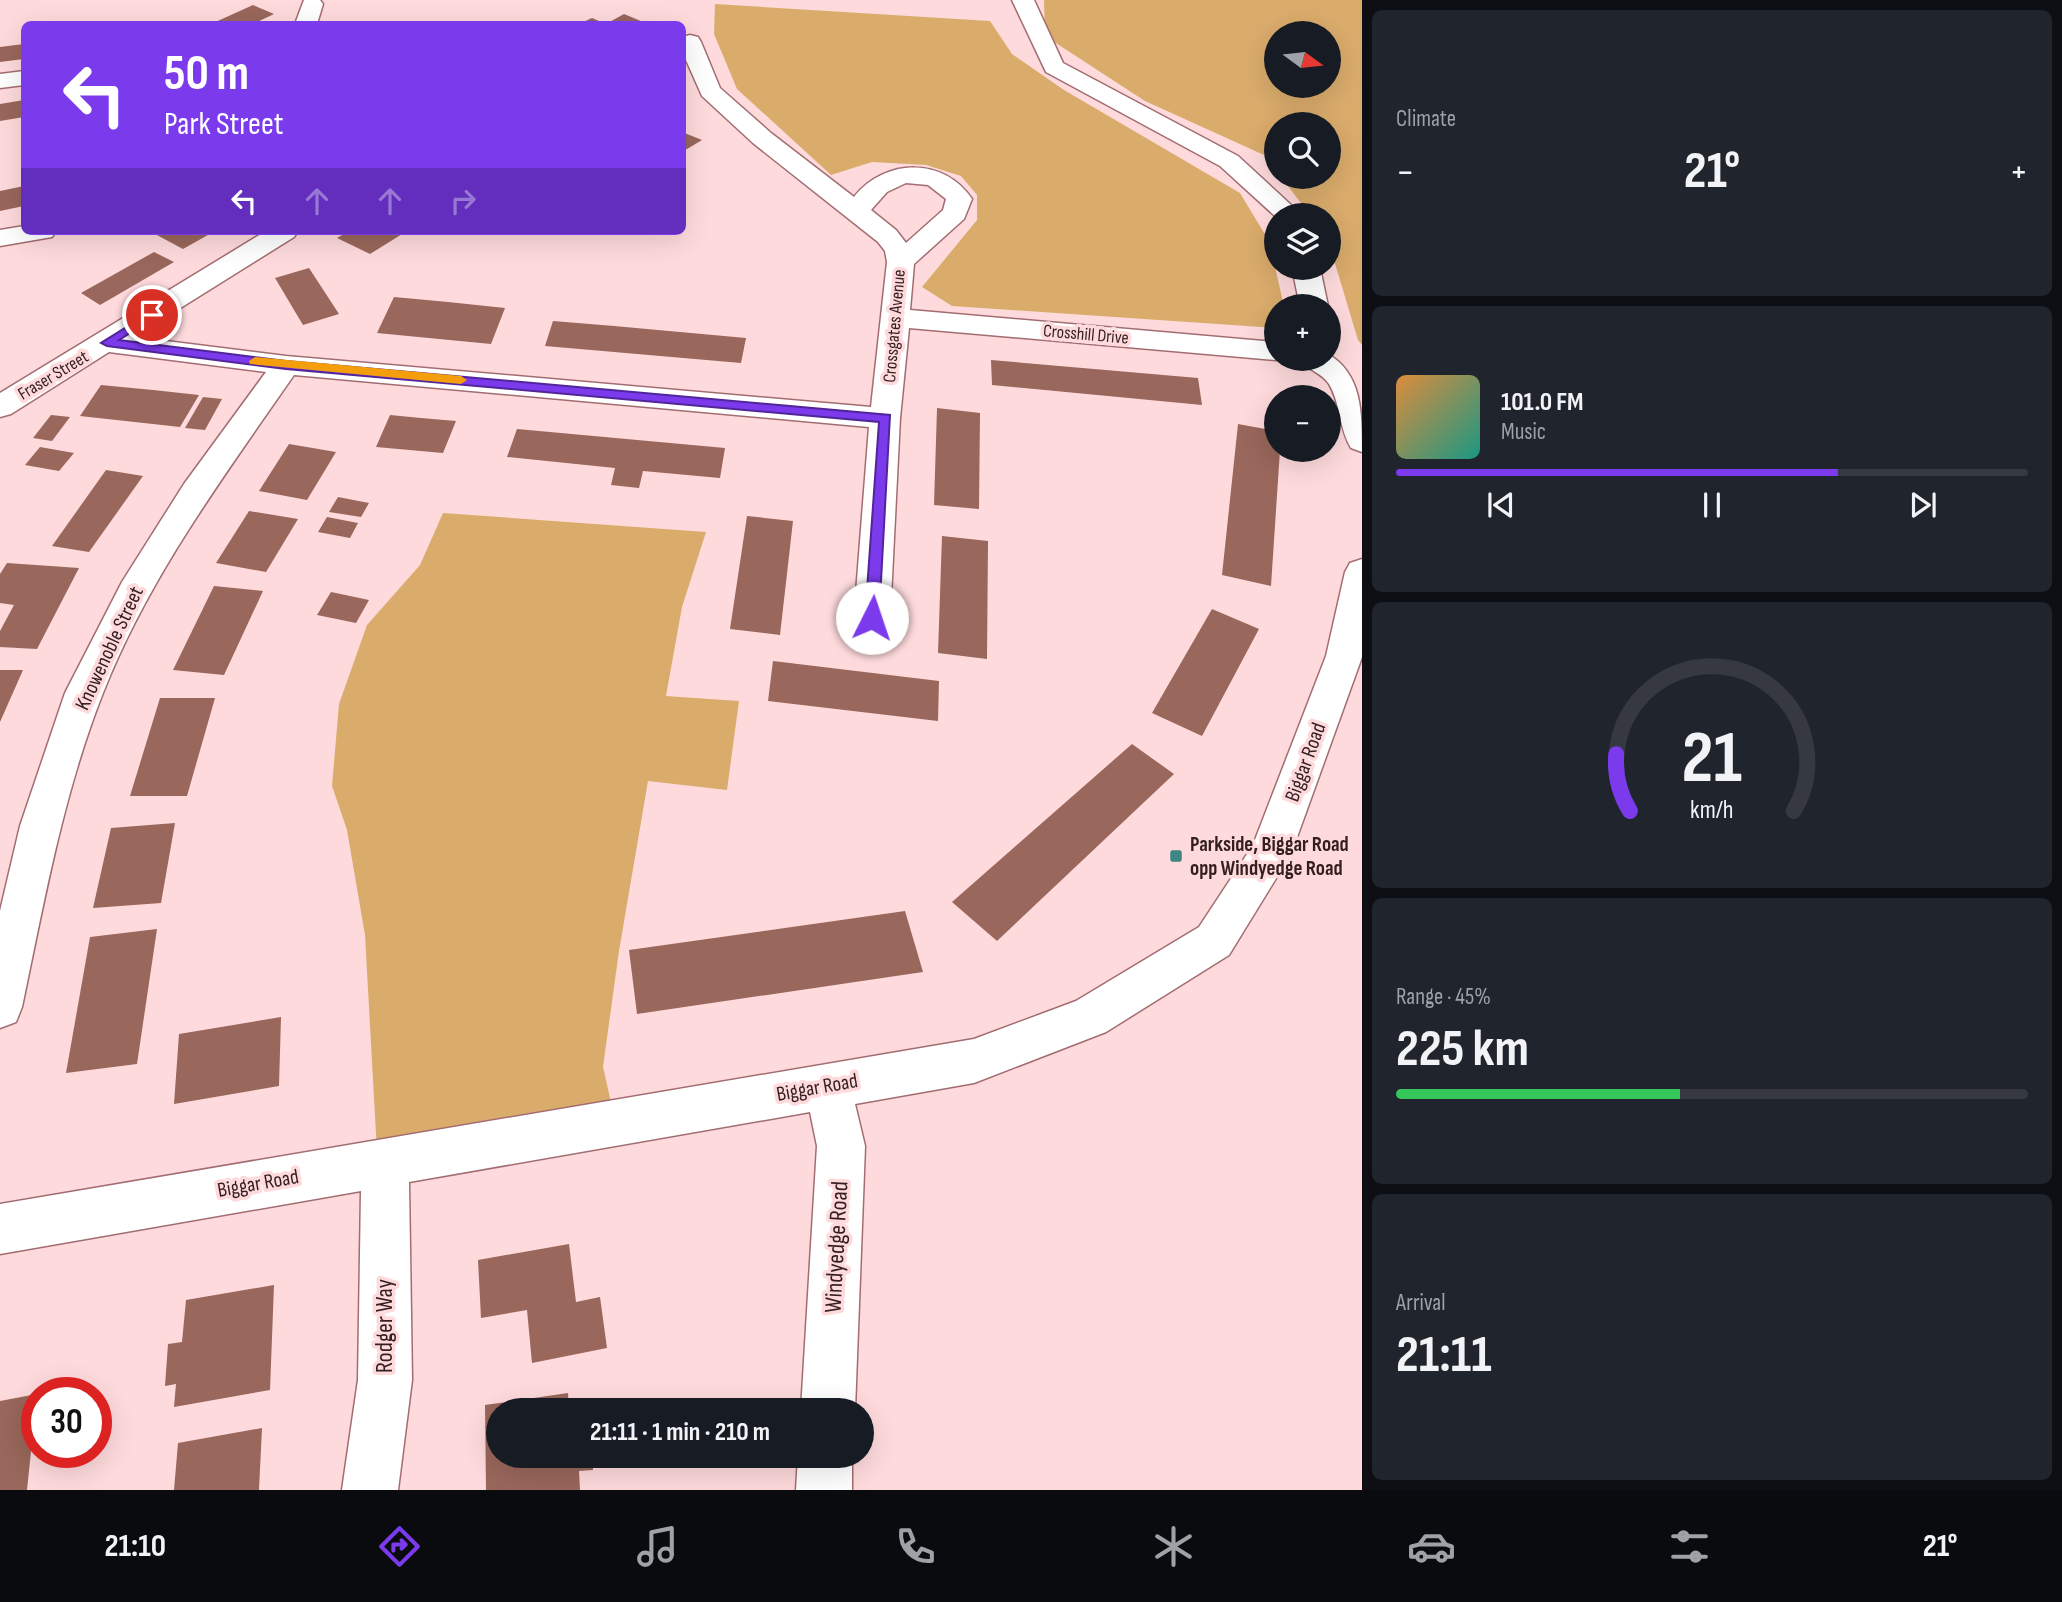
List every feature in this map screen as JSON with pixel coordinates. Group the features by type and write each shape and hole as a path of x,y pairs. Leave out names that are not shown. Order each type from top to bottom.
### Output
{"street":[{"path":"1023,0 1054,67 1229,161 1276,203"},
{"name":"Crossgates Avenue","path":"690,42 692,74 762,138 887,236 898,250 901,262 885,418 872,618"},
{"path":"0,81 21,78"},
{"path":"856,212 878,186 898,177 911,176 939,181 956,193 959,200 955,213 901,262"},
{"path":"0,238 21,235"},
{"name":"Fraser Street","path":"0,407 279,235"},
{"name":"Crosshill Drive","path":"896,317 1264,350"},
{"path":"107,343 286,365 885,418"},
{"name":"Knowenoble Street","path":"0,1007 40,826 84,693 134,591 196,492 286,365"},
{"path":"1332,371 1351,397 1362,441"},
{"name":"Biggar Road","path":"0,1228 974,1061 1090,1017 1214,941 1270,854 1344,656 1362,572"},
{"name":"Windyedge Road","path":"827,1085 841,1146 829,1398"},
{"name":"Rodger Way","path":"370,1490 385,1380 385,1161"},
{"path":"824,1490 825,1468"}],"shaded area":[{"path":"1044,0 1362,0 1362,345 1358,340 1340,280 1341,203 1301,203 1290,189 1341,189 1341,112 1264,112 1264,155 1145,101 1045,36"},
{"path":"715,4 990,21 1012,54 1064,90 1240,193 1264,233 1264,280 1278,280 1281,294 1264,294 1264,327 952,306 922,287 977,220 977,195 961,176 926,165 872,162 831,175 737,89 714,34"},
{"path":"443,513 706,532 682,607 666,696 739,701 727,790 648,781 619,951 603,1067 613,1111 377,1152 365,935 347,830 332,786 339,704 367,625 420,565"}],"building":[{"path":"253,5 274,14 259,21 218,21"},
{"path":"624,14 641,21 611,21"},
{"path":"21,44 21,59 0,62 0,47"},
{"path":"21,100 21,118 0,121 0,104"},
{"path":"686,134 702,140 686,150"},
{"path":"21,187 21,207 0,211 0,191"},
{"path":"157,235 208,235 183,249"},
{"path":"342,235 401,235 370,254 337,238"},
{"path":"154,252 174,262 100,305 81,293"},
{"path":"309,268 339,314 303,325 275,278"},
{"path":"394,297 505,308 491,344 377,333"},
{"path":"553,321 746,338 741,363 545,346"},
{"path":"991,360 1198,378 1202,405 992,385"},
{"path":"101,385 199,395 180,427 80,416"},
{"path":"203,397 222,399 205,430 185,428"},
{"path":"937,408 980,413 979,509 934,505"},
{"path":"51,415 70,417 52,441 33,438"},
{"path":"390,415 456,421 443,453 376,447"},
{"path":"1238,424 1264,429 1264,462 1279,462 1271,586 1222,575"},
{"path":"517,429 725,448 720,478 643,471 639,488 611,485 615,468 507,457"},
{"path":"289,444 336,452 307,500 259,491"},
{"path":"40,447 74,453 59,471 25,465"},
{"path":"106,470 143,476 89,552 52,546"},
{"path":"338,497 369,503 361,517 329,512"},
{"path":"249,511 298,519 266,572 216,563"},
{"path":"747,516 793,521 780,635 730,629"},
{"path":"327,517 358,523 350,538 318,532"},
{"path":"942,536 988,541 987,659 938,653"},
{"path":"7,563 79,568 37,649 0,647 0,631 14,605 0,603 0,574"},
{"path":"214,586 263,591 224,675 173,670"},
{"path":"331,592 369,600 356,623 317,615"},
{"path":"1212,609 1259,629 1202,736 1152,713"},
{"path":"773,661 939,681 938,721 768,701"},
{"path":"0,670 23,670 0,722"},
{"path":"160,698 215,698 187,796 130,796"},
{"path":"1132,744 1174,774 997,941 952,902"},
{"path":"175,823 161,903 93,908 111,828"},
{"path":"905,911 923,972 637,1014 629,950"},
{"path":"157,929 137,1064 66,1073 90,937"},
{"path":"281,1017 279,1086 174,1104 179,1034"},
{"path":"569,1244 576,1302 600,1297 607,1348 532,1363 527,1310 481,1318 478,1260"},
{"path":"274,1285 270,1390 174,1407 176,1384 165,1386 168,1344 182,1342 186,1300"},
{"path":"568,1393 568,1398 533,1398"},
{"path":"21,1397 21,1468 29,1468 27,1490 0,1490 0,1401"},
{"path":"485,1405 486,1468 593,1468 579,1471 580,1490 486,1490"},
{"path":"262,1428 259,1490 174,1490 178,1443"}],"slow traffic":[{"path":"255,361 461,380"}],"place":[{"name":"Parkside, Biggar Road opp Windyedge Road","path":"1176,856"}],"route":[{"path":"152,315 107,343 286,365 885,418 872,618"}]}
